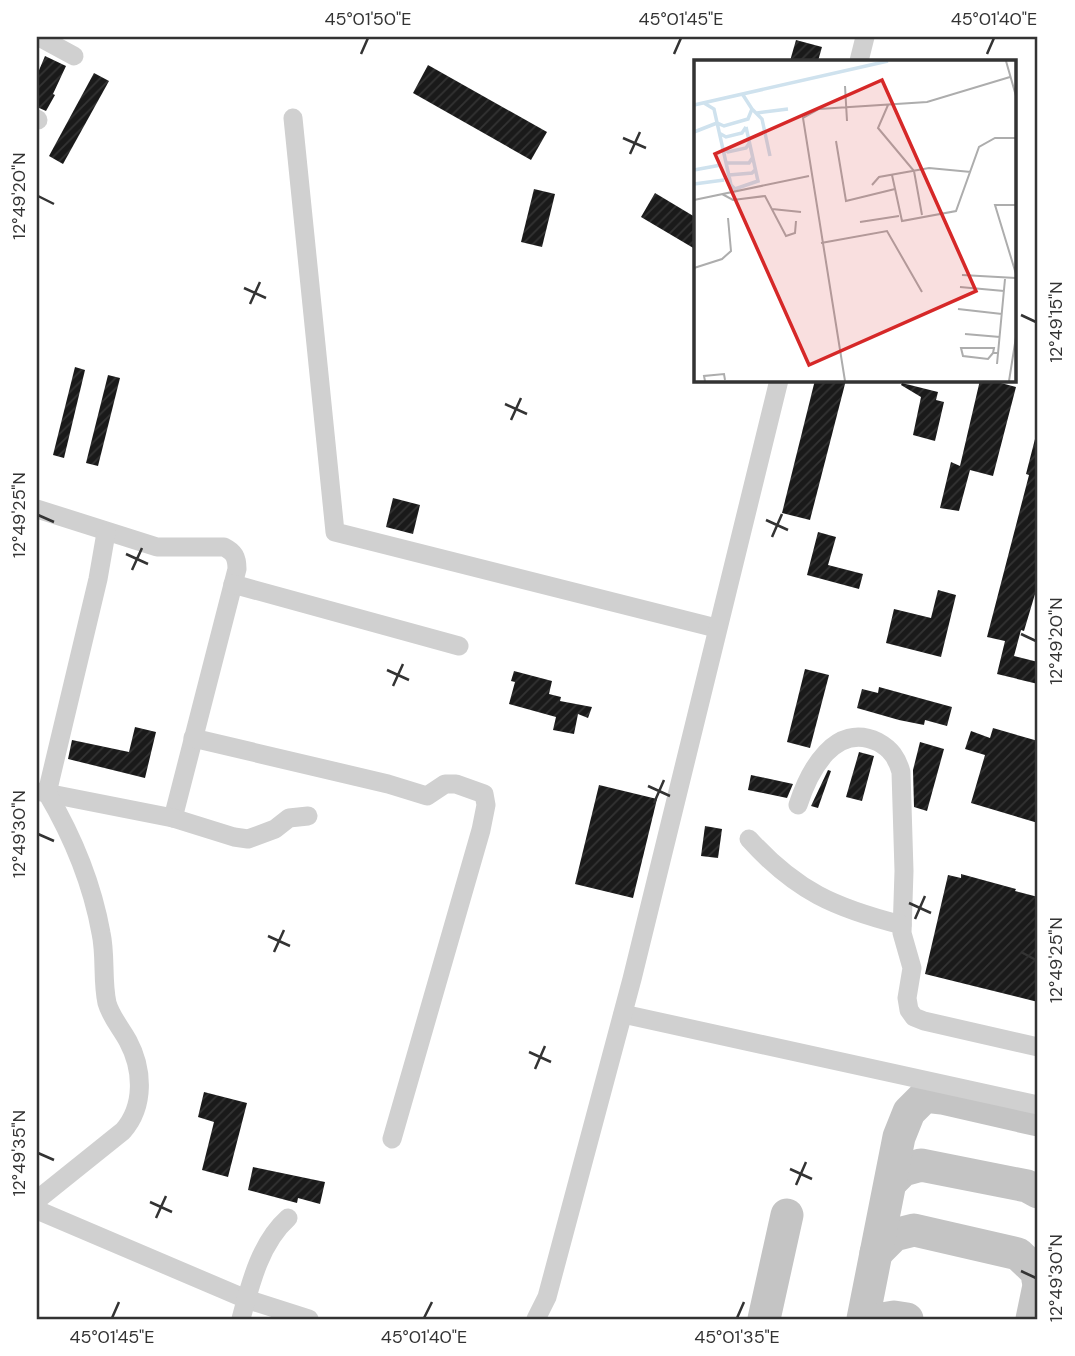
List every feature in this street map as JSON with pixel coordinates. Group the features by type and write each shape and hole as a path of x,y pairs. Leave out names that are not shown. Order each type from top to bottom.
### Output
{"street":[{"path":"39,37 74,56"},
{"path":"859,60 865,37"},
{"path":"293,118 335,532 716,628"},
{"path":"536,1319 547,1297 623,1014 778,382"},
{"path":"37,509 157,547 224,547 232,551 237,559 233,584 173,818"},
{"path":"37,1200 123,1131 133,1121 139,1106 140,1090 132,1051 108,1006 102,934 83,867 68,829 42,792 98,579 106,533"},
{"path":"233,584 459,646"},
{"path":"193,738 388,784 427,796 445,785 456,784 484,794 486,804 481,830 392,1139"},
{"path":"798,805 814,768 835,744 846,738 870,738 891,750 901,772 904,871 902,925 912,968 907,998 909,1010 915,1017 1038,1047"},
{"path":"42,792 173,818 248,839 275,829 289,818 308,816"},
{"path":"749,839 783,873 814,895 850,911 902,925"},
{"path":"623,1014 1038,1105"},
{"path":"37,1210 246,1299 309,1319"},
{"path":"241,1319 266,1247 275,1231 288,1218"}],"building":[{"path":"796,40 822,47 818,60 790,60"},
{"path":"45,56 66,66 46,111 37,107 37,75"},
{"path":"428,65 547,132 531,160 413,93"},
{"path":"94,73 109,81 63,164 49,156"},
{"path":"534,189 555,194 542,247 521,242"},
{"path":"655,193 694,216 694,248 641,217"},
{"path":"75,367 85,370 64,458 53,455"},
{"path":"108,375 120,378 98,466 86,463"},
{"path":"815,382 845,382 810,520 782,513"},
{"path":"980,382 1001,382 1016,387 993,476 970,470 959,511 940,508 951,462 960,466"},
{"path":"902,383 938,392 936,400 944,402 935,441 913,435 921,397 901,385"},
{"path":"1035,439 1038,439 1038,584 1014,656 1038,662 1038,684 997,674 1005,641 987,637 1029,475 1026,474"},
{"path":"393,498 420,505 413,534 386,527"},
{"path":"818,532 836,537 828,565 863,574 859,589 807,575"},
{"path":"938,590 956,595 941,657 886,643 894,609 931,618"},
{"path":"805,669 829,675 810,748 787,742"},
{"path":"514,671 552,681 549,694 561,697 560,701 592,707 588,718 578,714 574,734 553,730 556,717 509,704 515,682 511,681"},
{"path":"879,687 952,707 947,726 925,720 924,725 899,720 857,708 862,689 878,693"},
{"path":"135,727 156,732 145,778 68,759 72,740 129,752"},
{"path":"993,728 1038,741 1038,823 971,803 985,755 965,749 971,731 990,738"},
{"path":"920,742 944,749 927,811 914,807 913,770"},
{"path":"859,752 874,756 862,801 846,797"},
{"path":"828,770 831,771 818,808 811,806"},
{"path":"751,775 793,784 787,798 748,790"},
{"path":"599,785 657,799 633,898 575,884"},
{"path":"705,826 722,829 718,858 701,856"},
{"path":"961,874 1038,897 1038,1002 925,974 948,875 961,878"},
{"path":"204,1092 247,1103 228,1177 202,1170 214,1122 198,1117"},
{"path":"253,1167 325,1182 320,1204 298,1198 297,1203 248,1190"}],"taxiway":[{"path":"863,1319 899,1137 909,1112 925,1096 1038,1120"},
{"path":"892,1181 903,1170 921,1165 1027,1186 1038,1192"},
{"path":"764,1319 787,1215"},
{"path":"876,1253 894,1235 914,1230 1018,1254 1037,1272 1038,1280"},
{"path":"1032,1319 1038,1290"},
{"path":"882,1319 907,1319"}]}
